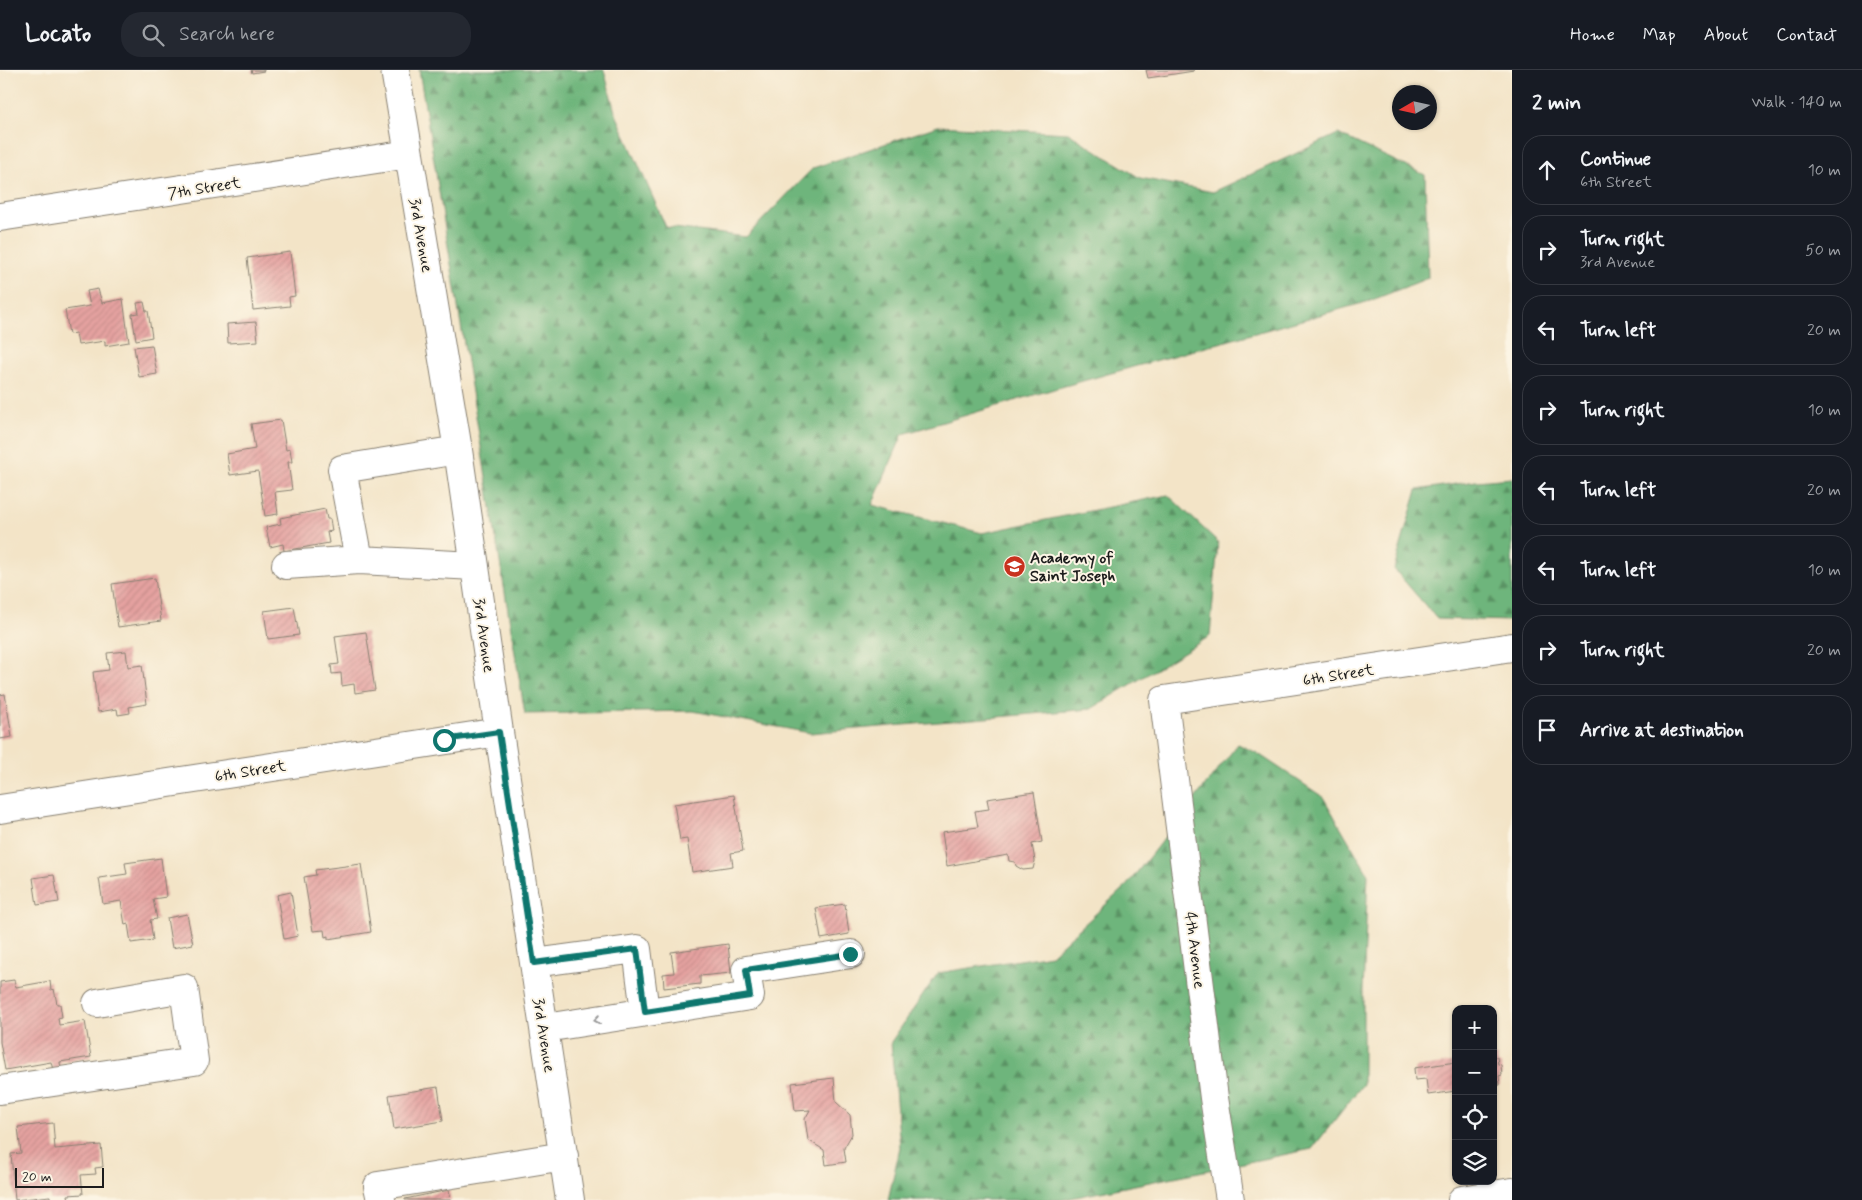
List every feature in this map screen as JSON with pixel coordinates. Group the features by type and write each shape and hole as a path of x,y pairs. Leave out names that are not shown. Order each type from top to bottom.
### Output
{"street":[{"name":"3rd Avenue","path":"395,70 458,450 570,1200"},
{"name":"7th Street","path":"0,217 409,154"},
{"path":"359,560 342,469 458,450"},
{"path":"286,565 359,560 475,566"},
{"name":"6th Street","path":"1164,700 1512,647"},
{"name":"4th Avenue","path":"1164,700 1214,1098 1230,1200"},
{"name":"6th Street","path":"0,809 499,732"},
{"path":"534,963 637,949 645,1012"},
{"path":"544,1028 750,996 746,970 850,954"},
{"path":"0,1090 194,1061 184,988 97,1003"},
{"path":"381,1200 378,1186 564,1156"},
{"path":"1462,1200 1512,1192"}],"green space":[{"path":"419,70 604,70 615,112 666,227 746,237 813,168 938,126 1068,133 1140,178 1213,192 1338,134 1425,175 1428,278 1370,301 1054,389 903,434 872,505 982,533 1168,495 1218,542 1210,636 1091,709 810,733 693,711 525,714"},
{"path":"1512,478 1512,621 1437,619 1394,569 1417,490 1476,481"},
{"path":"1238,744 1257,753 1323,797 1368,874 1363,992 1363,1084 1312,1149 1061,1200 888,1200 900,1147 891,1042 938,973 1051,955 1127,885"}],"building":[{"path":"251,70 264,70 264,71 252,73"},
{"path":"1146,70 1194,70 1194,71 1148,78"},
{"path":"290,252 295,296 289,297 290,306 253,310 247,258"},
{"path":"98,289 102,303 123,299 129,342 105,346 105,341 78,345 76,333 69,334 65,310 90,306 87,291"},
{"path":"144,302 146,311 148,311 152,337 136,340 132,314 139,313 137,303"},
{"path":"256,322 258,341 228,343 227,324"},
{"path":"152,345 157,374 139,377 134,347"},
{"path":"281,420 286,450 290,449 292,462 288,462 292,490 275,492 278,514 265,516 258,471 230,475 227,454 255,449 251,424"},
{"path":"325,509 327,519 330,519 332,531 327,532 329,543 284,551 283,544 270,547 266,527 281,524 280,518"},
{"path":"155,578 161,621 118,627 112,584"},
{"path":"294,607 299,635 268,639 264,611"},
{"path":"366,632 375,690 355,693 354,684 342,686 341,673 332,674 331,665 339,664 335,636"},
{"path":"126,651 128,667 142,665 147,704 129,707 130,713 118,715 117,709 98,712 93,672 109,670 107,653"},
{"path":"5,694 12,737 0,739 0,695"},
{"path":"1034,792 1042,842 1032,844 1035,861 1033,869 1023,870 1016,866 1015,862 1009,861 1008,855 947,866 942,832 978,827 975,811 989,809 987,799"},
{"path":"734,795 743,851 731,853 733,866 692,872 687,839 680,840 674,804"},
{"path":"161,858 166,897 153,899 157,919 150,920 153,940 131,943 128,924 125,925 121,901 103,904 99,878 127,874 125,863"},
{"path":"361,864 371,932 328,939 328,936 325,937 324,930 313,931 304,877 316,875 315,870"},
{"path":"54,875 59,902 37,905 33,878"},
{"path":"291,892 298,936 284,939 277,895"},
{"path":"845,904 849,934 821,939 816,908"},
{"path":"187,914 193,944 172,948 167,918"},
{"path":"728,944 731,973 700,976 700,984 664,988 663,974 674,973 671,952"},
{"path":"14,980 16,987 50,981 51,990 54,989 57,1004 60,1004 62,1017 58,1018 59,1025 85,1021 91,1057 60,1062 61,1069 53,1070 51,1062 5,1070 0,1042 0,982"},
{"path":"1497,1057 1498,1064 1501,1065 1500,1085 1497,1085"},
{"path":"1452,1063 1452,1092 1428,1095 1426,1079 1415,1080 1414,1068"},
{"path":"834,1078 836,1102 850,1115 852,1134 844,1148 846,1162 826,1165 824,1150 808,1140 805,1119 810,1110 795,1111 792,1083"},
{"path":"438,1087 443,1121 394,1129 389,1095"},
{"path":"53,1123 55,1149 101,1145 103,1167 95,1168 96,1174 81,1175 83,1194 68,1195 69,1200 50,1200 50,1196 15,1200 11,1154 21,1153 18,1127"},
{"path":"449,1190 451,1200 405,1200 405,1199"}],"place":[{"name":"Academy of Saint Joseph","path":"1014,566"}],"route":[{"path":"444,740 499,732 534,963 637,949 645,1012 750,996 746,970 850,954"}]}
